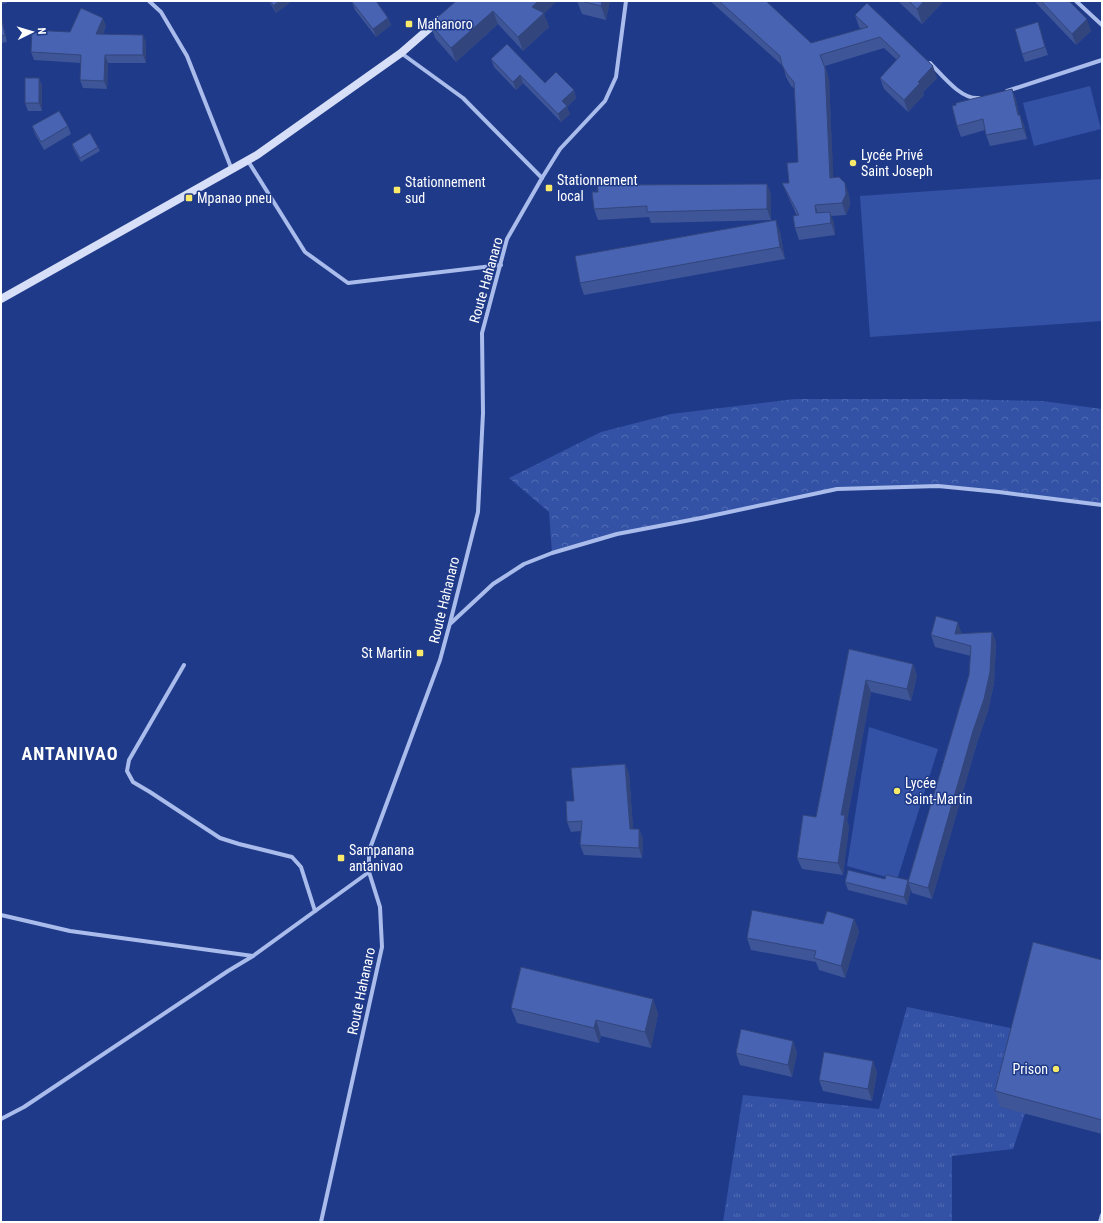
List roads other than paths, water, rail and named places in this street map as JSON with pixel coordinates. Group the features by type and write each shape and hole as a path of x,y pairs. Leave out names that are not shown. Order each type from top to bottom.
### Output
{"main road":[{"path":"1,300 248,161 401,53 447,11"}],"street":[{"path":"149,1 161,12 186,56 232,170"},
{"name":"Route Hahanaro","path":"321,1222 382,947 380,907 369,872 369,851 440,660 478,512 483,413 482,333 507,239 560,149 605,100 616,77 626,1"},
{"path":"1076,1 1102,26"},
{"path":"401,53 463,98 542,178"},
{"path":"1000,93 1102,60"},
{"path":"928,61 962,94 974,99 986,98"},
{"path":"248,161 305,252 348,283 501,265"},
{"path":"450,623 493,584 524,564 552,553 617,534 837,489 938,486 1102,505"},
{"path":"184,665 129,760 127,771 132,782 150,792 220,838 292,857 301,867 315,911"},
{"path":"1,1119 24,1107 221,975 253,956 369,872"},
{"path":"1,915 70,931 253,956"},
{"path":"1100,1222 1102,1215"}],"place":[{"name":"Mahanoro","path":"409,24"},
{"name":"Lycée Privé Saint Joseph","path":"853,163"},
{"name":"Stationnement local","path":"549,188"},
{"name":"Stationnement sud","path":"397,190"},
{"name":"Mpanao pneu","path":"189,198"},
{"name":"St Martin","path":"420,653"},
{"name":"Lycée Saint-Martin","path":"897,791"},
{"name":"Sampanana antanivao","path":"341,858"},
{"name":"Prison","path":"1056,1069"}],"district":[{"name":"ANTANIVAO","path":"70,753"}]}
